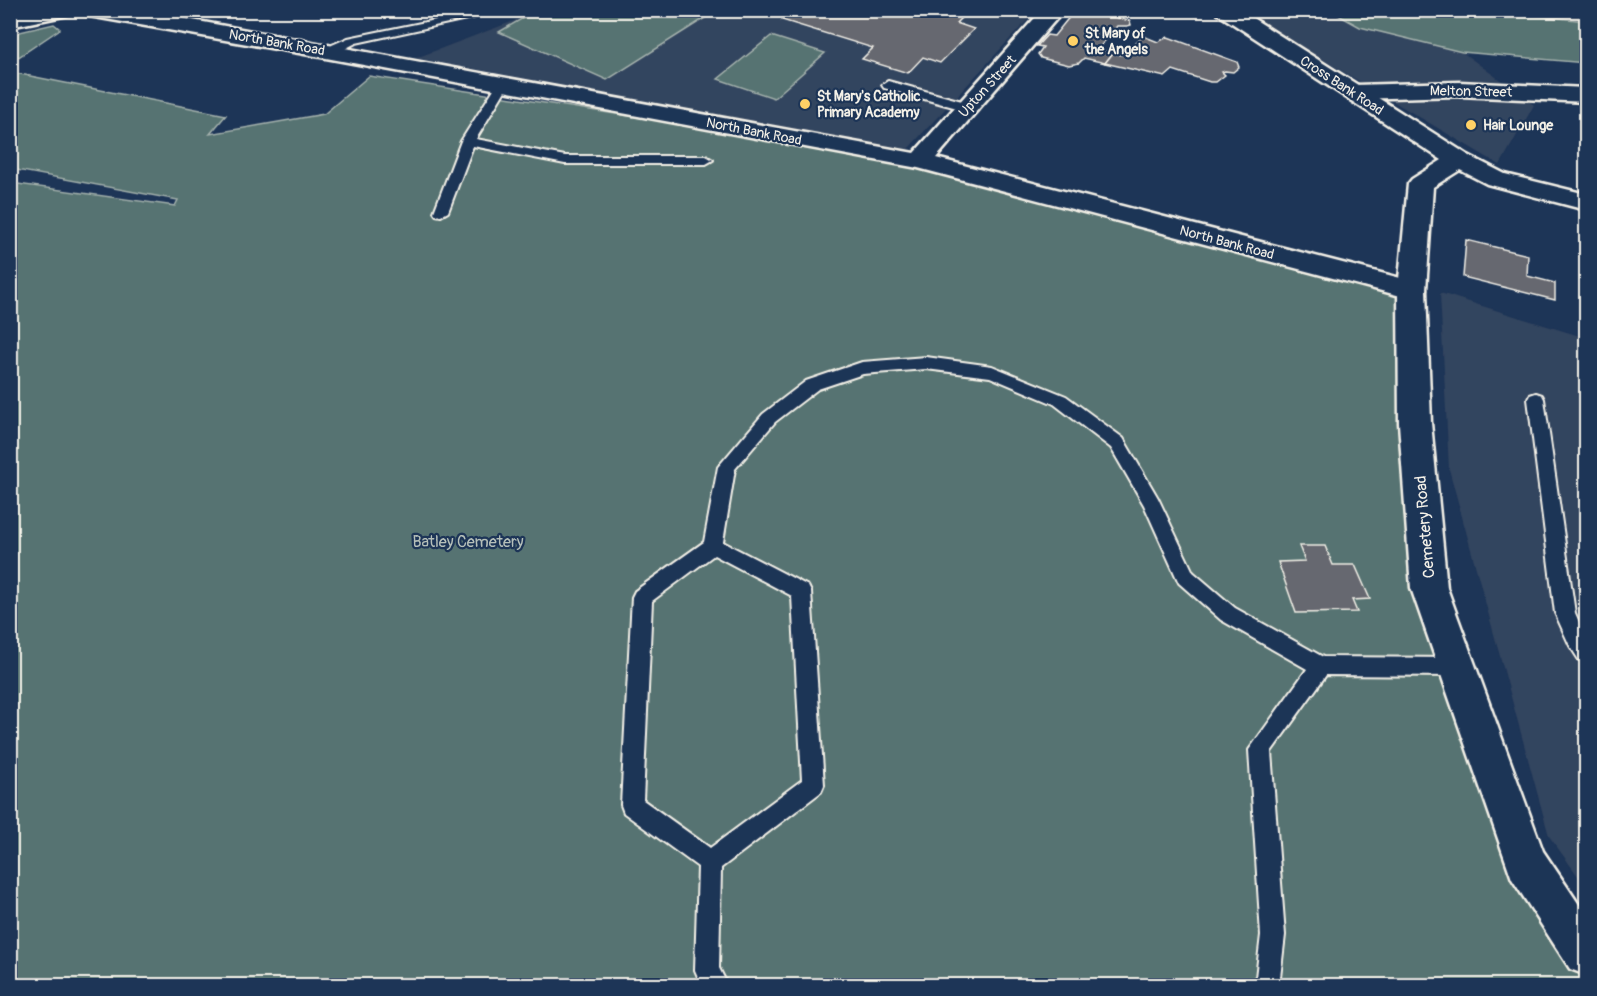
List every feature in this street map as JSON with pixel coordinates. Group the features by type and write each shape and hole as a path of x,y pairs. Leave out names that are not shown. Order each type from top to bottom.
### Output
{"street":[{"path":"10,21 66,10"},
{"name":"North Bank Road","path":"88,10 122,14 920,161 1412,290"},
{"name":"Upton Street","path":"920,161 1054,10"},
{"name":"Cross Bank Road","path":"1225,10 1459,160 1496,179 1586,205"},
{"name":"Melton Street","path":"1355,92 1459,89 1587,95"},
{"name":"Cemetery Road","path":"1459,160 1421,184 1412,290 1415,423 1429,588 1527,864 1587,953"}],"lane":[{"path":"331,52 341,44 354,40 503,10"},
{"path":"441,212 468,141 503,84"},
{"path":"888,85 968,107"},
{"path":"468,141 565,160 706,160"},
{"path":"710,862 632,805 642,597 714,546 727,467 769,418 812,385 862,368 926,363 992,372 1060,400 1117,443 1152,503 1186,577 1228,614 1321,666 1457,667"},
{"path":"1536,399 1565,613 1577,640 1587,654"},
{"path":"710,862 813,785 801,592 714,546"},
{"path":"1267,986 1273,935 1260,750 1321,666"},
{"path":"710,862 707,970 716,986"}],"shaded area":[{"name":"St Mary's Catholic Primary Academy","path":"526,11 1036,11 907,150 416,58 527,16"},
{"path":"1241,11 1330,11 1360,27 1462,52 1534,105 1500,165"},
{"path":"1487,11 1586,11 1586,21"},
{"path":"1440,293 1586,338 1586,887 1549,836 1449,469"}],"green space":[{"path":"537,10 716,11 607,80 499,32"},
{"path":"1487,10 1586,21 1586,63 1462,52 1360,27 1331,11"},
{"path":"54,24 60,29 11,62 11,34"},
{"path":"771,36 825,53 774,98 718,79"},
{"name":"Batley Cemetery","path":"10,72 226,115 210,134 324,114 369,76 920,161 1412,290 1429,588 1527,864 1586,953 1586,985 11,985 11,183 175,206 178,200 11,169"}],"building":[{"path":"794,10 969,10 956,23 974,29 940,63 923,57 908,73 862,59 873,48 782,20"},
{"name":"St Mary of the Angels","path":"1075,10 1086,10 1130,21 1131,25 1117,26 1098,49 1113,53 1105,63 1084,58 1079,63 1069,65 1041,58 1038,54 1043,47 1037,46 1047,35 1054,36"},
{"path":"1143,36 1158,42 1168,37 1237,62 1239,67 1233,72 1222,72 1225,75 1216,82 1210,82 1173,70 1165,77 1105,63 1113,53 1121,55"},
{"path":"1466,240 1528,255 1527,276 1555,283 1555,300 1463,277"},
{"path":"1299,546 1325,546 1333,565 1355,565 1370,599 1352,600 1357,612 1296,613 1278,562 1305,561"}],"place":[{"name":"St Mary of the Angels","path":"1073,41"},
{"name":"St Mary's Catholic Primary Academy","path":"805,104"},
{"name":"Hair Lounge","path":"1471,125"}]}
